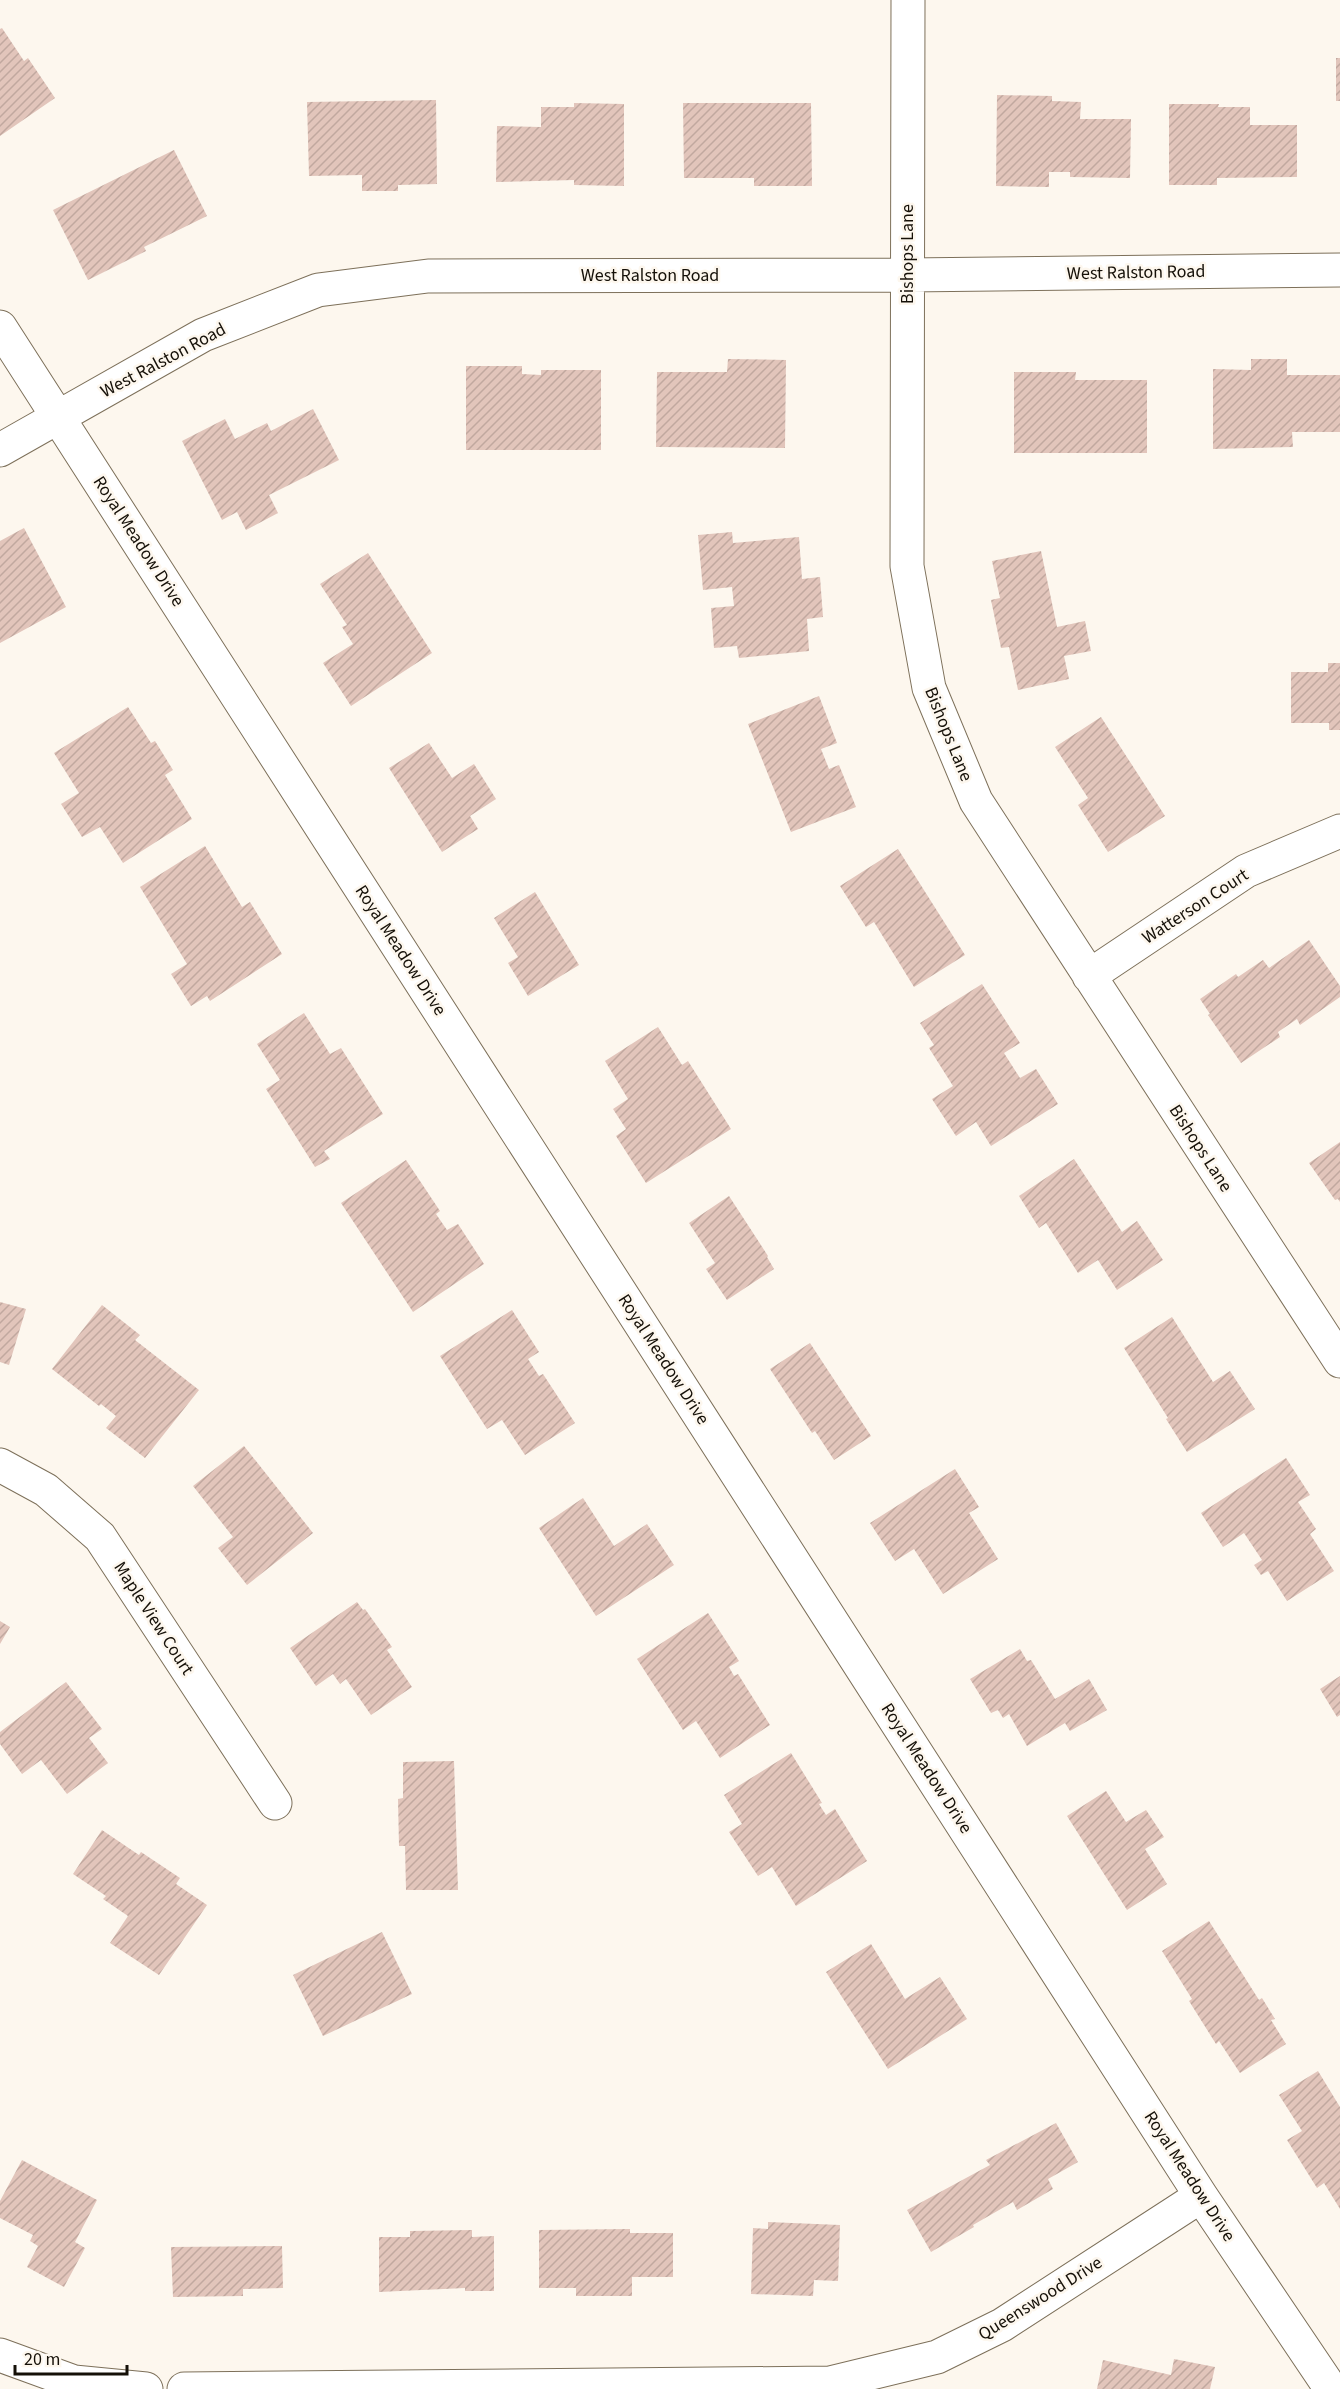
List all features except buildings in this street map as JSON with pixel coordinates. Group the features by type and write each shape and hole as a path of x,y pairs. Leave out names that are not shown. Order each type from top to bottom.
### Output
{"street":[{"name":"Bishops Lane","path":"908,0 907,566 929,688 976,801 1340,1361"},
{"name":"West Ralston Road","path":"0,450 203,334 318,290 428,276 1340,270"},
{"name":"Royal Meadow Drive","path":"0,327 60,417 1201,2196 1330,2389"},
{"name":"Watterson Court","path":"1089,976 1246,871 1340,831"},
{"name":"Maple View Court","path":"0,1465 46,1490 100,1537 275,1803"},
{"name":"Queenswood Drive","path":"184,2389 830,2382 937,2357 1002,2325 1201,2196"},
{"path":"0,2355 74,2382 147,2389"}]}
